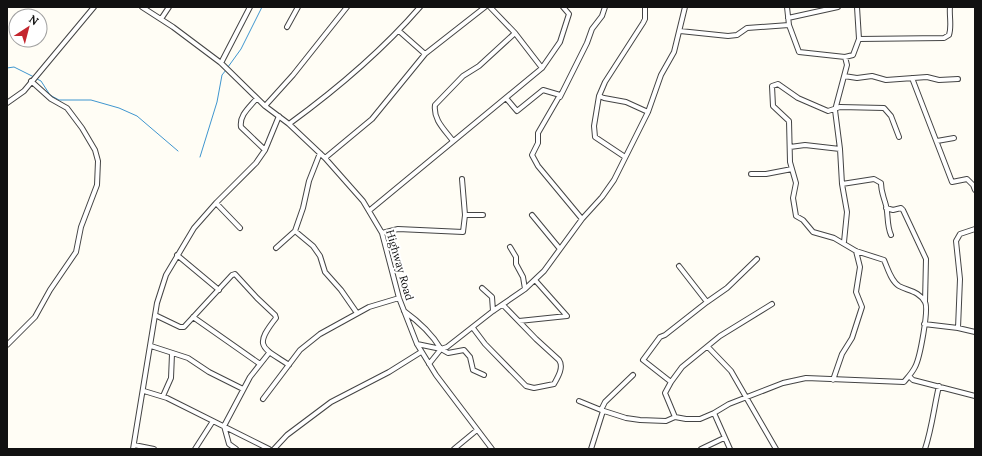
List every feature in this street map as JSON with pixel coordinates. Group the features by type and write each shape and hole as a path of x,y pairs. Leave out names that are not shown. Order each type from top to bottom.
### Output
{"street":[{"path":"7,103 24,91 94,7"},
{"name":"Highway Road","path":"142,7 161,19 222,64 266,106 289,124 320,153 370,210 382,233 399,298 421,352 492,449"},
{"path":"161,19 169,7"},
{"path":"222,64 250,7"},
{"path":"287,27 298,7"},
{"path":"266,106 293,75 347,7"},
{"path":"289,124 345,81 399,31 420,7"},
{"path":"325,158 372,119 426,54 485,7"},
{"path":"490,7 515,33 542,68"},
{"path":"370,210 542,68 560,42 569,14 563,7"},
{"path":"538,136 557,105 588,43 592,29 602,16 605,7"},
{"path":"625,157 595,137 594,126 599,96 605,82 643,23 644,7"},
{"path":"429,364 441,349 447,347 473,328 535,280 544,271 582,218 602,197 614,180 648,112 661,75 674,52 685,7"},
{"path":"787,7 789,25 798,52 845,57 853,55 859,39 857,7"},
{"path":"788,18 838,7"},
{"path":"859,39 944,38 949,35 951,30 949,18 950,7"},
{"path":"680,31 728,36 737,35 747,28 789,25"},
{"path":"399,31 426,54"},
{"path":"453,141 438,121 434,111 435,105 463,76 479,66 515,33"},
{"path":"844,242 847,212 842,184 840,149 835,110 847,65 845,57"},
{"path":"844,76 857,78 872,76 886,80 912,78 958,80"},
{"path":"912,78 952,182 967,180 973,184 975,190"},
{"path":"7,345 35,317 50,290 76,252 81,227 97,185 98,161 96,150 67,108 51,99 31,81"},
{"path":"899,137 891,116 884,108 840,108 828,111 798,98 775,84 771,89 773,106 789,121 790,162 796,183 793,198 796,216 803,220 813,232 844,242 856,251 884,260 892,279 899,286 915,292 925,302"},
{"path":"506,98 517,111 543,90 560,95 538,133 538,143 532,155 535,161 582,218"},
{"path":"599,96 626,102 648,112"},
{"path":"258,98 241,117 240,122 244,130 265,150"},
{"path":"154,449 134,447 155,316 162,285 177,255 194,228 216,203 256,163 265,150 279,116"},
{"path":"937,141 954,138"},
{"path":"790,147 805,145 840,149"},
{"path":"276,248 295,231 303,208 309,181 320,153"},
{"path":"751,174 766,174 792,169"},
{"path":"382,233 398,229 462,232 464,230 465,215 462,179"},
{"path":"842,184 874,179 881,183 881,192 886,208 891,235"},
{"path":"216,203 240,228"},
{"path":"579,401 602,411 640,420 666,421 675,417 686,419 700,418 714,413 729,404 783,383 806,378 833,380 874,379 904,382 915,367 918,358 926,313 926,271 923,251 903,210 901,208 893,210 886,208"},
{"path":"465,215 483,215"},
{"path":"532,215 560,249"},
{"path":"958,328 960,278 956,241 960,234 975,229"},
{"path":"295,231 313,246 320,256 325,272 341,290 357,313"},
{"path":"510,247 516,257 516,264 523,277 525,289"},
{"path":"833,380 842,354 852,338 862,304 856,292 860,267 856,251"},
{"path":"177,255 219,290"},
{"path":"670,382 644,360 660,337 665,335 707,302 728,288 756,260"},
{"path":"679,266 707,302"},
{"path":"155,316 182,327 232,275 235,274 275,315 276,318 262,339 270,353 289,365"},
{"path":"519,321 567,316 535,280"},
{"path":"482,288 492,297 493,311"},
{"path":"263,399 300,350 320,334 369,307 399,298"},
{"path":"675,417 665,393 670,382 682,366 720,336 772,304"},
{"path":"473,328 526,386 534,388 539,386 553,386 562,364 503,305"},
{"path":"404,311 413,317 436,340 441,349"},
{"path":"192,317 260,364"},
{"path":"924,324 958,328 975,332"},
{"path":"417,344 441,349 448,353 464,350 470,357 473,370 484,375"},
{"path":"151,346 188,358 243,389"},
{"path":"708,347 731,371 748,397 776,449"},
{"path":"274,449 287,436 331,402 389,372 421,352"},
{"path":"224,426 243,389 260,364 270,353"},
{"path":"163,396 171,378 172,354"},
{"path":"591,449 605,402 614,395 633,375"},
{"path":"909,376 913,380 975,396"},
{"path":"925,449 932,426 933,410 939,386"},
{"path":"144,391 163,396 269,449"},
{"path":"714,413 730,449"},
{"path":"195,449 213,421"},
{"path":"224,426 227,432 229,444 236,449"},
{"path":"454,449 477,430"},
{"path":"701,449 724,438"}],"waterway":[{"path":"228,67 241,49 262,7"},
{"path":"7,68 14,67 34,77"},
{"path":"200,157 217,102 222,75 226,70"},
{"path":"37,79 41,81 50,95 59,100 91,100 119,108 137,116 178,151"}]}
